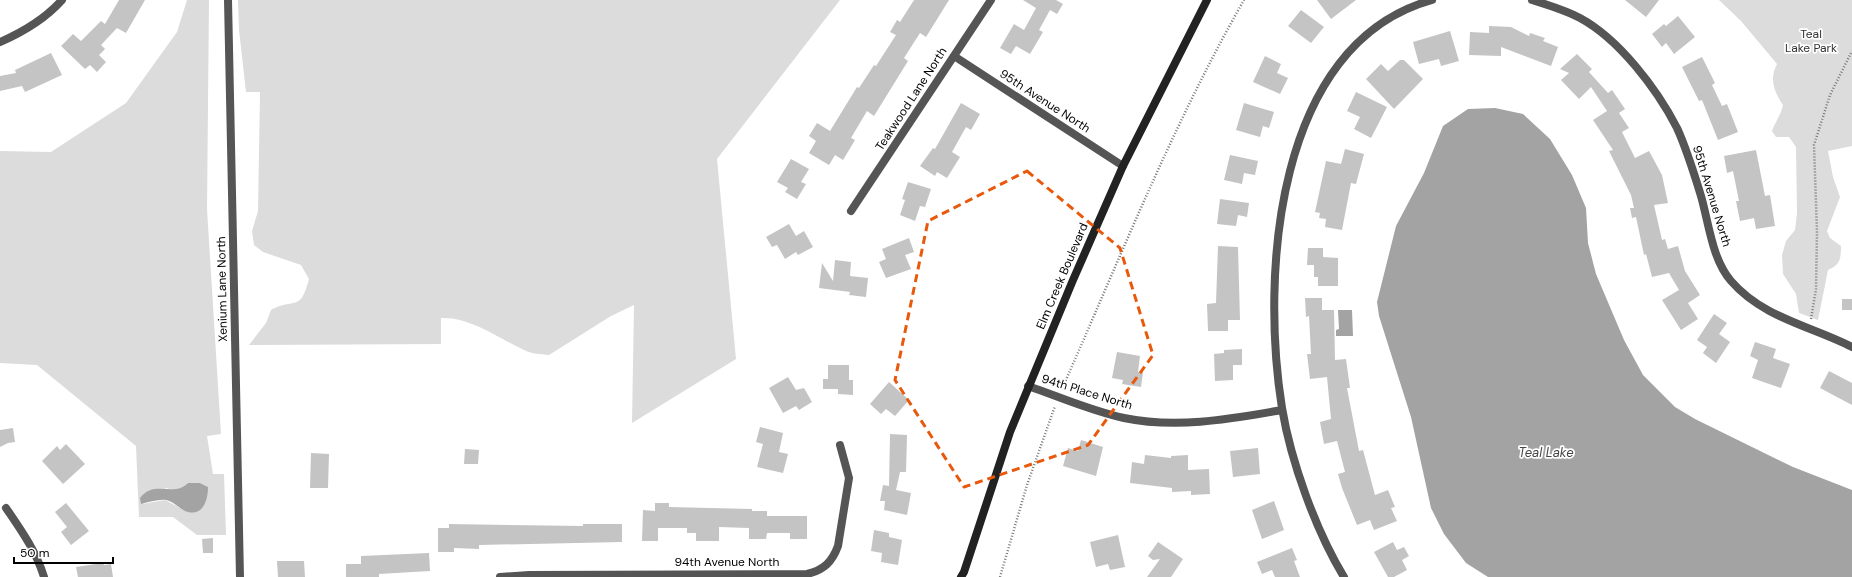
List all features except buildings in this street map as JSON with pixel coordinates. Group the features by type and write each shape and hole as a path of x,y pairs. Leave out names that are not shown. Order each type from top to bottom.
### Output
{"main road":[{"name":"Elm Creek Boulevard","path":"963,575 1010,432 1028,386 1123,166 1207,0"}],"street":[{"path":"0,42 19,34 44,18 62,0"},
{"name":"Xenium Lane North","path":"228,0 240,577"},
{"name":"Teakwood Lane North","path":"851,212 991,0"},
{"path":"1344,577 1314,516 1296,464 1282,410 1274,328 1276,256 1284,202 1292,165 1306,121 1315,98 1328,77 1344,56 1362,39 1383,23 1405,11 1432,0"},
{"name":"95th Avenue North","path":"1532,0 1551,5 1581,19 1607,37 1630,60 1656,92 1676,128 1692,167 1719,260 1730,280 1744,295 1761,307 1852,347"},
{"name":"95th Avenue North","path":"954,56 1123,166"},
{"name":"94th Place North","path":"1028,386 1124,418 1161,422 1196,423 1282,410"},
{"name":"94th Avenue North","path":"500,577 536,575 807,574 818,571 827,565 834,556 838,546 849,478 840,445"},
{"path":"6,508 27,538 40,562 44,577"}],"path":[{"path":"1000,577 1027,485 1059,397 1149,188 1176,130 1244,0"},
{"path":"1809,329 1816,289 1817,232 1814,145 1830,95 1852,51"}],"highlighted area":[{"path":"1027,171 1120,248 1153,355 1088,445 964,487 895,380 928,221"}],"green space":[{"path":"187,0 209,0 207,209 221,434 207,436 213,474 224,474 226,535 197,535 173,517 139,517 136,446 37,365 0,363 0,151 51,152 126,103 177,32","holes":["188,483 200,483 208,487 186,511 165,500 142,504 166,488 178,490 183,488"]},
{"path":"238,0 840,0 717,159 736,359 632,423 634,305 611,316 549,355 536,354 527,351 484,329 463,321 441,318 441,344 249,345 266,323 271,310 299,300 306,290 309,279 301,265 263,252 254,245 252,231 258,211 260,92 246,92 239,30"},
{"name":"Teal Lake Park","path":"1719,0 1852,0 1852,146 1828,151 1833,177 1840,197 1827,231 1830,238 1841,246 1841,255 1837,264 1828,270 1818,320 1799,313 1796,294 1783,274 1782,255 1786,241 1795,230 1797,213 1796,147 1789,137 1776,137 1772,131 1783,105 1775,90 1773,80 1773,75 1777,64 1741,21"}],"water":[{"name":"Teal Lake","path":"1495,108 1523,114 1550,139 1572,175 1586,208 1588,243 1596,274 1624,340 1643,375 1675,407 1695,419 1793,467 1852,490 1852,577 1488,577 1466,563 1444,534 1431,508 1411,417 1379,316 1377,302 1396,226 1424,173 1443,126 1468,109"},
{"path":"1338,310 1352,310 1353,336 1336,336 1336,330 1339,329"},
{"path":"188,483 200,483 208,487 205,502 200,510 196,512 191,513 185,511 172,502 166,500 157,500 141,504 140,498 152,490 176,489"}]}
